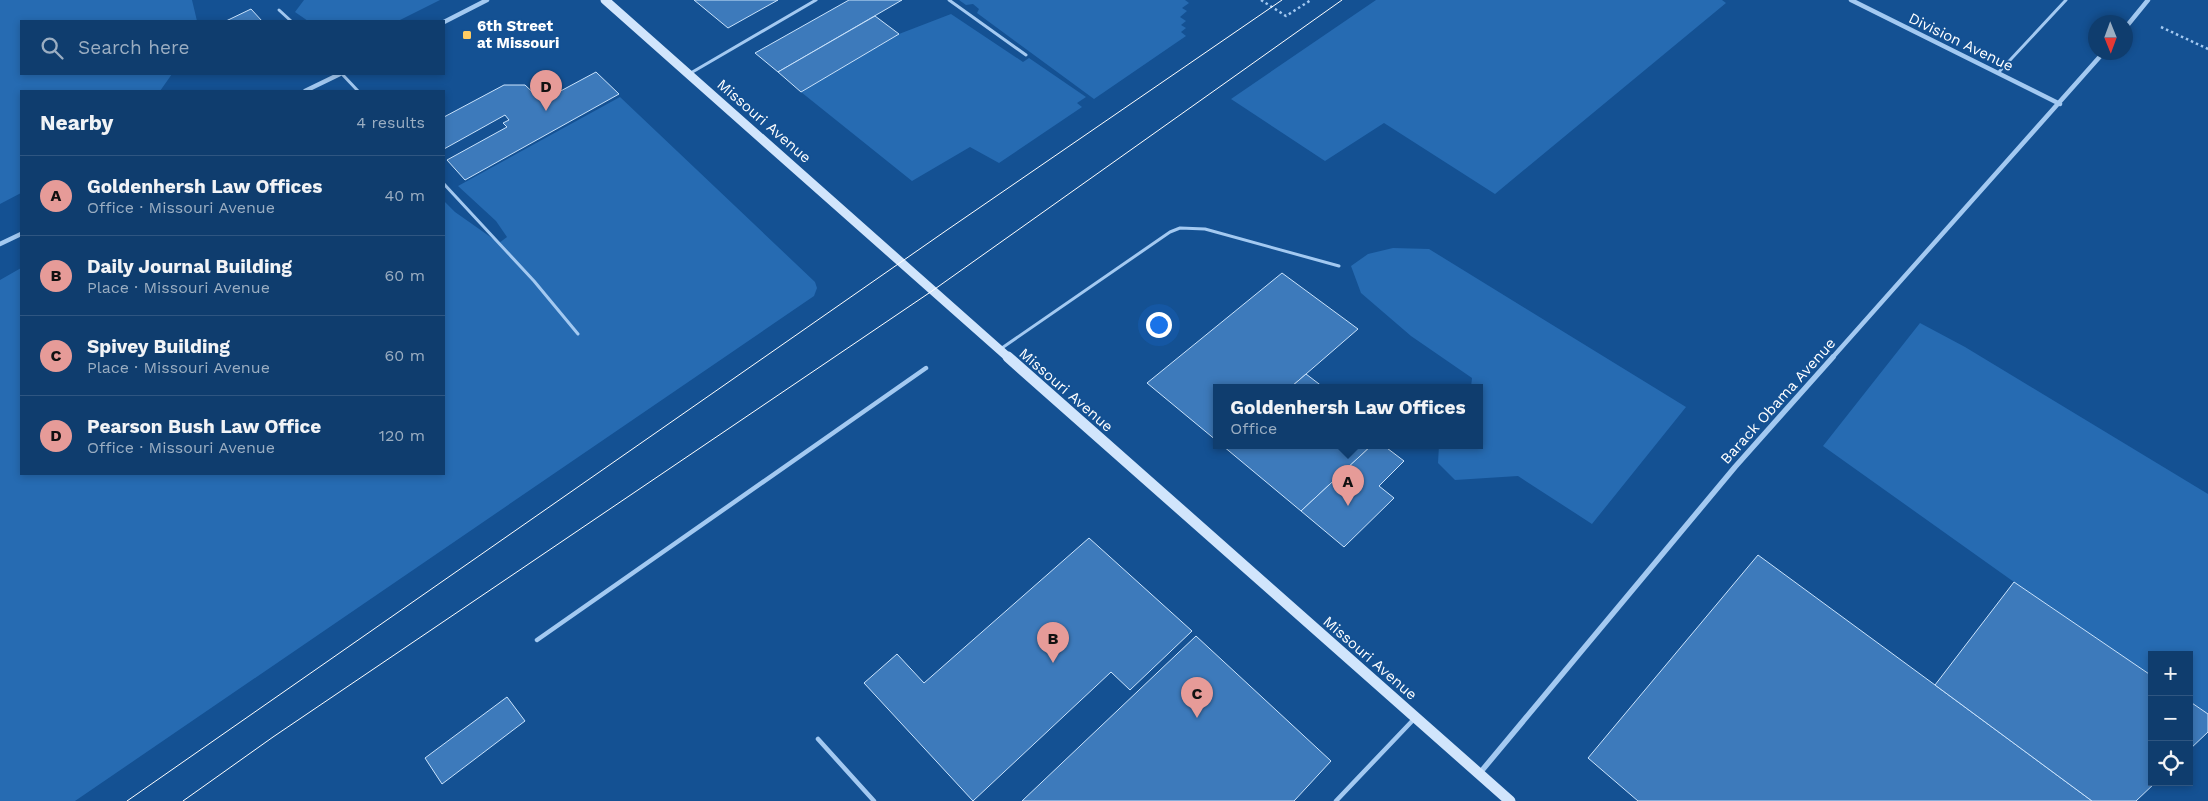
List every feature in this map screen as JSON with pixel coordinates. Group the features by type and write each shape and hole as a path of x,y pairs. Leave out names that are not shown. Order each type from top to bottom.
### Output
{"main road":[{"name":"Missouri Avenue","path":"605,0 998,350 1510,801"}],"street":[{"path":"445,21 487,0"},
{"name":"Division Avenue","path":"1851,0 2060,104"},
{"path":"2133,18 2148,0"},
{"name":"Barack Obama Avenue","path":"1479,774 1735,467 2097,60"},
{"path":"307,90 339,75"},
{"path":"0,244 20,234"}],"lane":[{"path":"689,74 816,0"},
{"path":"949,0 1026,55"},
{"path":"1998,73 2066,0"},
{"path":"279,10 290,20"},
{"path":"342,75 357,90"},
{"path":"445,185 534,281 578,334"},
{"path":"998,350 1170,232 1180,228 1205,229 1339,266"},
{"path":"537,640 926,368"},
{"path":"1336,801 1414,718"},
{"path":"818,739 874,801"}],"path":[{"path":"1261,0 1286,16 1311,0"},
{"path":"2161,26 2208,48"}],"shaded area":[{"path":"0,0 192,0 197,20 20,20 20,75 171,75 161,90 20,90 20,194 0,204"},
{"path":"304,0 440,0 400,20 307,20 295,12"},
{"path":"959,0 1185,0 1189,3 1182,8 1187,11 1180,17 1186,21 1181,25 1186,28 1181,32 1186,36 1094,99 977,13 979,9 973,4 966,5"},
{"path":"1376,0 1722,0 1726,3 1495,194 1384,123 1325,161 1231,99"},
{"path":"951,14 1023,62 1029,58 1086,97 1077,103 1082,107 999,163 970,147 912,181 801,92 899,34"},
{"path":"620,97 815,282 817,288 814,296 75,801 0,801 0,280 20,269 20,475 445,475 445,202 455,212 499,243 507,237 496,221 458,186"},
{"path":"1393,248 1429,249 1686,407 1592,524 1518,476 1455,480 1438,463 1439,449 1483,449 1483,384 1471,384 1472,378 1411,336 1361,293 1351,266 1368,254"},
{"path":"1920,323 1965,347 2208,494 2208,714 2193,704 2193,651 2148,651 2148,673 2014,582 1823,446"}],"building":[{"path":"694,0 778,0 728,28"},
{"path":"849,0 902,0 778,72 755,53"},
{"path":"251,9 261,20 228,20"},
{"path":"875,16 899,34 801,92 778,72"},
{"path":"596,72 619,94 465,180 447,160 507,127 503,123 509,120 505,115 445,148 445,116 504,85 525,85 542,101"},
{"path":"1282,273 1358,329 1294,384 1213,384 1213,438 1147,383"},
{"path":"1306,374 1319,384 1294,384"},
{"path":"1227,449 1368,449 1301,511"},
{"path":"1368,449 1388,449 1404,461 1379,486 1394,498 1344,547 1301,511"},
{"path":"1089,538 1192,631 1130,690 1111,672 973,801 864,683 897,654 924,683"},
{"path":"1758,555 2092,801 1638,801 1588,758"},
{"path":"2014,582 2148,673 2148,786 2152,786 2136,801 2092,801 1935,685"},
{"path":"1196,636 1331,761 1294,801 1022,801"},
{"path":"507,697 525,721 442,784 425,758"},
{"path":"2193,704 2208,714 2208,732 2193,746"}],"tram line":[{"path":"127,801 947,230 1282,0"},
{"path":"183,801 273,737 932,291 1342,0"}],"place":[{"name":"6th Street at Missouri","path":"467,35"},
{"name":"Pearson Bush Law Office","path":"546,111"},
{"name":"Goldenhersh Law Offices","path":"1348,506"},
{"name":"Daily Journal Building","path":"1053,663"},
{"name":"Spivey Building","path":"1197,718"}]}
